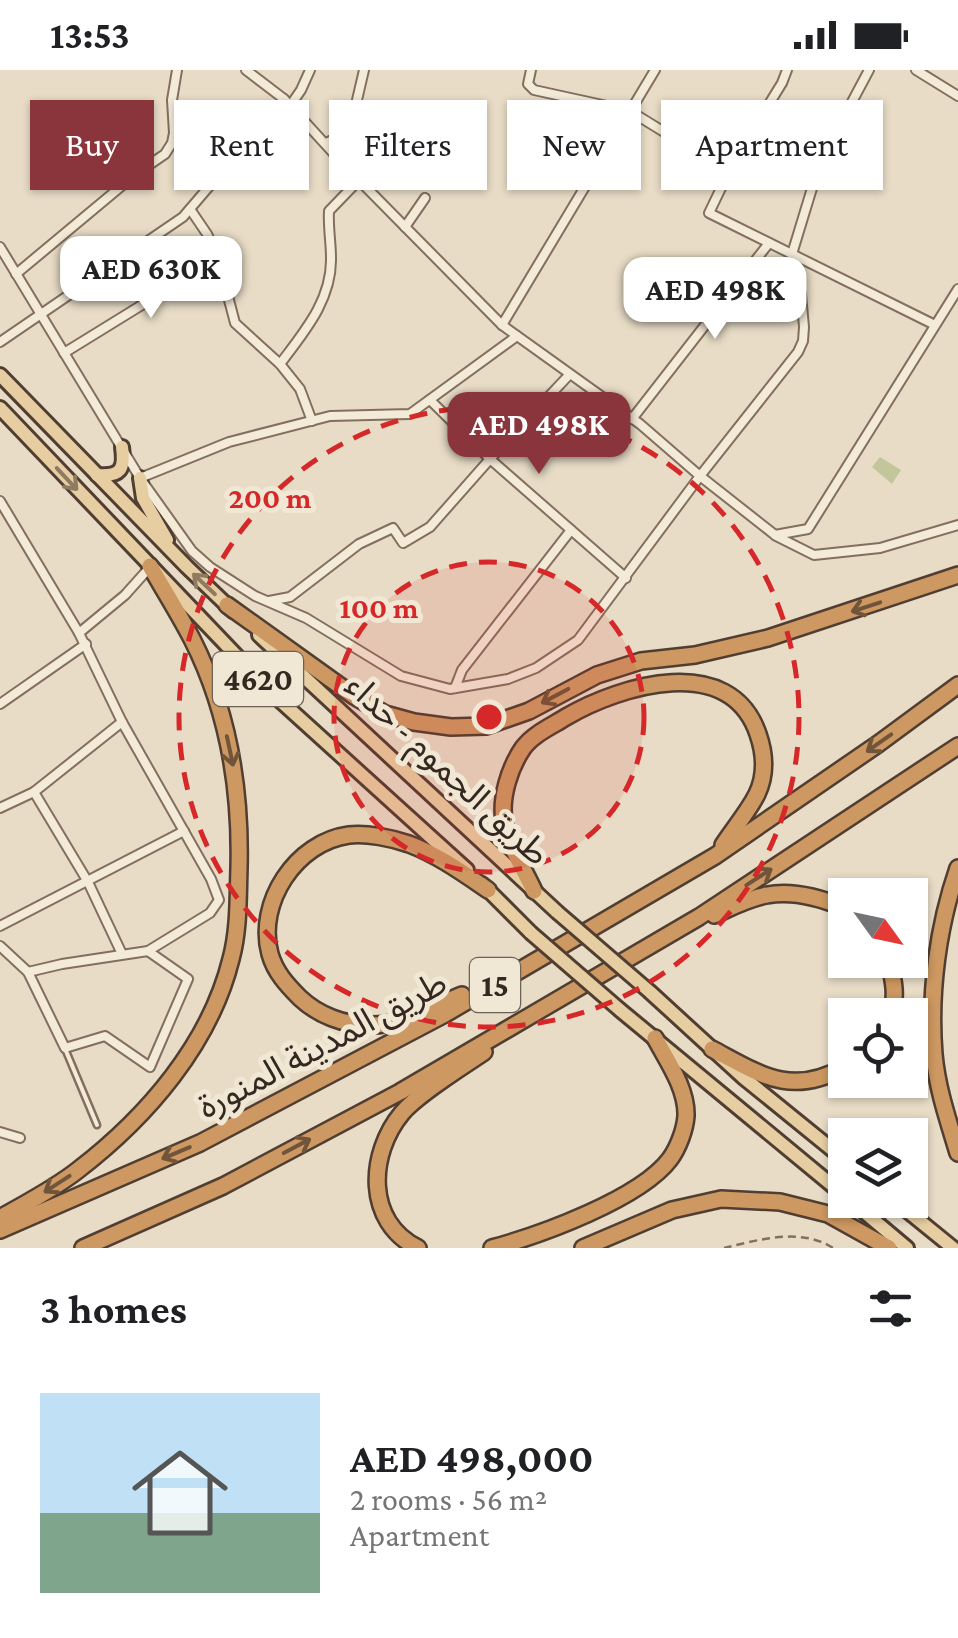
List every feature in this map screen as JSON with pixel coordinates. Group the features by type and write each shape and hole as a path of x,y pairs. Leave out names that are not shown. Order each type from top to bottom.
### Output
{"highway":[{"path":"0,1218 77,1171 134,1121 158,1094 204,1031 222,993 232,954 240,839 236,774 203,664 150,566"},
{"path":"227,605 384,714 451,728 486,726 529,710 597,676 642,661 696,655 768,638 958,575"},
{"path":"534,890 504,819 507,784 514,765 525,745 545,730 591,703 634,688 681,681 713,687 734,699 754,721 762,745 764,771 758,793 714,856"},
{"name":"طريق المدينة المنورة","path":"0,1230 200,1143 445,1014 714,856 958,686"},
{"name":"15","path":"83,1248 240,1178 400,1092 700,916 958,746"},
{"path":"488,890 436,856 407,843 352,834 331,839 311,850 283,880 268,926 270,954 282,981 308,1006 335,1020 369,1025 397,1022 516,972"},
{"path":"958,868 940,938 934,995 934,1055 943,1107 958,1153"},
{"path":"669,934 767,895 802,895 828,901"},
{"path":"418,1248 405,1242 388,1223 377,1198 386,1136 404,1110 569,992"},
{"path":"492,1248 525,1239 604,1206 649,1180 670,1159 686,1116 682,1091 655,1038"},
{"path":"712,1049 776,1080 801,1082 828,1076"},
{"path":"582,1248 672,1210 721,1200 780,1202 828,1214 888,1248"}],"main road":[{"name":"طريق الجموم - حداء","path":"0,374 227,605 558,912 828,1146"},
{"name":"طريق الجموم - حداء","path":"0,408 275,696 532,933 828,1182"},
{"path":"97,475 112,475 121,470 122,447"},
{"path":"140,478 143,498 179,560"},
{"name":"طريق الجموم - حداء","path":"871,1218 908,1248"},
{"path":"916,1218 953,1248"}],"street":[{"path":"16,274 165,154 172,143 176,70"},
{"path":"246,70 284,100"},
{"path":"289,100 301,90 310,70"},
{"path":"357,100 364,70"},
{"path":"531,70 528,84 534,90 580,100"},
{"path":"637,100 655,70"},
{"path":"771,100 787,70"},
{"path":"0,248 140,478 192,551 254,596 306,618 401,676 455,688 508,679 536,668 578,640 798,352 802,341 801,294 792,254 820,162 868,70"},
{"path":"916,70 958,96"},
{"path":"309,125 329,147"},
{"path":"0,342 183,217 207,190"},
{"path":"280,364 313,318 330,282 329,210 349,190"},
{"path":"369,190 502,326 632,418 774,535 814,555 880,548 958,525"},
{"path":"502,326 583,190"},
{"path":"720,190 708,213 936,325"},
{"path":"405,227 424,198"},
{"path":"190,209 218,258 235,323 280,364 300,389 312,421"},
{"path":"632,418 768,242"},
{"path":"64,353 218,258"},
{"path":"774,535 808,529 958,290"},
{"path":"140,478 229,442 330,416 410,414 517,336"},
{"path":"269,601 290,597 359,544 393,528 404,543 430,527 569,375"},
{"path":"430,400 490,459 626,578"},
{"path":"0,501 80,633 122,722 211,879 219,900 210,913 148,951 28,972"},
{"path":"455,688 462,670 571,530"},
{"path":"80,633 125,595 150,566"},
{"path":"0,704 86,644"},
{"path":"0,808 34,792 122,722"},
{"path":"34,792 88,882 122,954"},
{"path":"0,926 184,831"},
{"path":"2,952 28,972 65,1048 105,1036 150,1068 188,979 148,951"},
{"path":"0,1132 20,1138"}],"lane":[{"path":"65,1048 97,1124"}],"path":[{"path":"724,1248 777,1236 826,1243 833,1248"}],"green space":[{"path":"880,457 901,470 892,484 872,467"}]}
